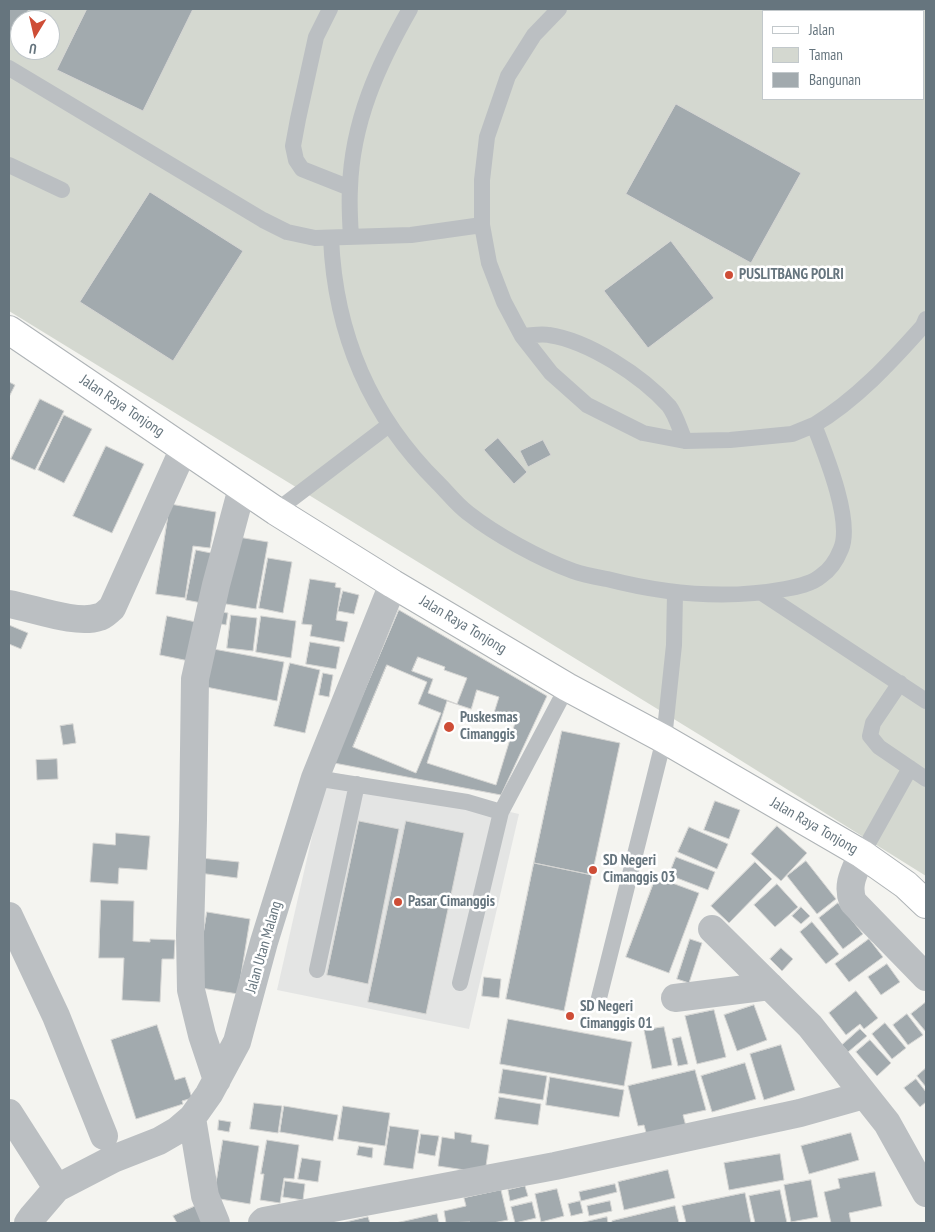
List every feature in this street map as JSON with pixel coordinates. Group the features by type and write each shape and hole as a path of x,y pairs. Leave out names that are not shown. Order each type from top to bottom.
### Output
{"main road":[{"name":"Jalan Raya Tonjong","path":"9,330 276,511 393,584 567,687 664,740 862,854 906,885 926,904"}],"street":[{"path":"9,604 86,620 101,617 112,608 184,448"},
{"path":"217,1080 202,1035 191,990 190,936 194,820 195,679 216,585 242,488"},
{"name":"Jalan Utan Malang","path":"28,1223 57,1188 113,1159 159,1141 178,1130 202,1106 217,1080 237,1042 264,942 315,778 393,584"},
{"path":"862,854 850,881 849,892 853,902 925,973"},
{"path":"9,916 56,1016 104,1136"},
{"path":"712,929 810,1026 887,1123 926,1193"},
{"path":"675,998 770,986"},
{"path":"262,1223 264,1221 555,1166 800,1113 864,1095"},
{"path":"9,1113 57,1188"},
{"path":"192,1118 205,1196 216,1223"}],"lane":[{"path":"330,9 316,37 293,146 296,160 302,169 350,188"},
{"path":"351,237 350,188 354,146 368,94 390,44 410,9"},
{"path":"559,9 534,35 508,76 487,137 482,180 482,225 489,263 504,302 522,336 551,373 587,405 643,433 685,441 779,436 804,430 827,418 887,366 923,326 926,320"},
{"path":"9,68 287,232 315,238 331,238 411,235 482,225"},
{"path":"9,165 62,190"},
{"path":"331,238 332,262 338,301 346,334 360,370 389,425 424,470 467,513 521,547 574,571 630,585 692,594 762,593 795,587 820,578 832,565 842,548 844,535 842,511 828,463 814,425"},
{"path":"522,336 546,334 567,339 603,354 645,384 670,407 685,441"},
{"path":"276,511 389,425"},
{"path":"598,1002 664,740 674,645 675,593"},
{"path":"762,593 926,701"},
{"path":"900,683 873,723 870,736 879,747 926,779"},
{"path":"460,983 502,812 567,687"},
{"path":"862,854 910,768"},
{"path":"315,778 468,802 502,812"},
{"path":"316,970 357,784"}],"shaded area":[{"name":"Pasar Cimanggis","path":"327,771 519,814 469,1029 277,990"}],"green space":[{"path":"9,9 926,9 926,876 9,311"}],"building":[{"path":"9,9 29,9 10,10 9,32"},
{"path":"87,9 193,9 143,111 57,70"},
{"path":"676,104 801,173 751,263 626,194"},
{"path":"150,192 243,251 173,361 80,302"},
{"path":"671,241 714,298 648,348 604,291"},
{"path":"9,382 15,385 9,397"},
{"path":"40,399 64,411 35,470 11,459"},
{"path":"64,415 92,429 64,483 38,470"},
{"path":"498,438 527,472 514,484 484,450"},
{"path":"543,440 551,455 528,467 520,451"},
{"path":"106,446 144,464 112,533 73,516"},
{"path":"170,504 216,512 210,548 193,546 185,598 156,594"},
{"path":"232,536 268,542 256,609 220,603"},
{"path":"196,550 216,554 207,604 186,600"},
{"path":"268,558 292,562 283,613 259,608"},
{"path":"310,579 336,583 335,587 341,588 336,620 348,622 344,642 310,636 312,625 302,624"},
{"path":"343,591 359,595 354,614 338,611"},
{"path":"399,610 547,696 501,795 334,763"},
{"path":"214,611 228,613 226,625 212,622"},
{"path":"231,615 257,618 253,651 227,648"},
{"path":"167,616 196,622 189,661 160,655"},
{"path":"261,616 296,621 291,658 256,652"},
{"path":"9,625 28,633 21,649 9,644"},
{"path":"310,642 340,647 336,669 306,664"},
{"path":"208,648 284,662 277,701 201,686"},
{"path":"418,657 445,667 444,670 467,678 457,704 428,693 433,679 412,671"},
{"path":"290,663 320,670 305,733 274,726"},
{"path":"387,665 427,682 418,704 441,713 416,773 353,747"},
{"path":"323,673 333,675 329,697 319,695"},
{"path":"477,690 499,697 493,716 515,723 496,785 427,763 447,701 471,709"},
{"path":"73,724 76,743 63,745 60,726"},
{"path":"562,731 620,743 592,875 534,863"},
{"path":"57,759 58,779 37,780 36,760"},
{"path":"715,801 740,810 729,839 704,830"},
{"path":"359,821 399,829 368,984 327,975"},
{"path":"406,821 464,833 426,1014 368,1002"},
{"path":"777,826 807,853 781,881 751,854"},
{"path":"689,827 728,844 717,869 678,852"},
{"path":"116,833 150,836 147,870 119,868 118,884 90,882 93,843 115,845"},
{"path":"676,857 715,872 708,890 669,875"},
{"path":"201,858 239,862 237,878 199,873"},
{"path":"806,861 836,899 817,914 787,876"},
{"path":"755,862 772,879 729,923 711,906"},
{"path":"534,863 592,875 564,1011 506,999"},
{"path":"656,877 699,893 669,973 626,957"},
{"path":"777,884 798,907 775,927 754,905"},
{"path":"101,900 134,901 133,941 150,942 150,939 175,940 174,959 162,959 160,1002 122,1000 124,958 99,958"},
{"path":"838,903 863,934 843,949 819,918"},
{"path":"801,907 810,916 801,924 792,916"},
{"path":"207,912 250,919 238,994 195,987"},
{"path":"812,922 839,954 826,964 800,932"},
{"path":"690,939 702,943 689,983 677,979"},
{"path":"869,939 883,957 849,982 835,964"},
{"path":"781,948 793,959 782,971 770,959"},
{"path":"887,964 900,982 881,995 868,977"},
{"path":"484,977 501,979 499,998 482,996"},
{"path":"856,991 878,1018 864,1029 860,1024 846,1035 829,1013"},
{"path":"926,1002 926,1032 911,1014"},
{"path":"754,1005 767,1040 737,1051 724,1015"},
{"path":"714,1010 726,1057 697,1064 685,1016"},
{"path":"907,1014 923,1035 908,1045 893,1025"},
{"path":"508,1019 632,1042 624,1086 500,1064"},
{"path":"885,1023 906,1048 892,1059 872,1034"},
{"path":"157,1025 175,1080 185,1077 192,1098 182,1101 183,1104 136,1119 111,1040"},
{"path":"664,1027 672,1065 652,1069 644,1030"},
{"path":"860,1029 867,1036 848,1052 842,1045"},
{"path":"681,1037 688,1064 678,1066 672,1039"},
{"path":"870,1040 891,1063 877,1076 856,1052"},
{"path":"781,1045 795,1090 764,1100 750,1054"},
{"path":"745,1063 756,1099 712,1112 701,1076"},
{"path":"926,1068 926,1087 917,1076"},
{"path":"503,1069 547,1076 543,1100 499,1093"},
{"path":"695,1070 706,1110 683,1115 687,1130 648,1140 644,1125 638,1126 628,1086"},
{"path":"550,1077 624,1090 619,1117 546,1105"},
{"path":"916,1079 926,1092 926,1102 920,1107 904,1088"},
{"path":"499,1097 541,1104 538,1125 495,1119"},
{"path":"254,1103 282,1106 278,1133 250,1129"},
{"path":"284,1106 338,1115 333,1141 280,1132"},
{"path":"343,1106 390,1113 385,1146 338,1139"},
{"path":"219,1120 231,1122 229,1132 218,1130"},
{"path":"390,1126 419,1130 413,1169 384,1165"},
{"path":"455,1132 472,1135 471,1142 489,1145 485,1173 438,1166 442,1137 454,1139"},
{"path":"851,1133 859,1160 809,1174 801,1146"},
{"path":"421,1134 439,1136 435,1156 418,1153"},
{"path":"223,1140 259,1146 250,1204 214,1198"},
{"path":"267,1140 299,1145 294,1179 284,1178 280,1203 260,1200 264,1174 261,1174"},
{"path":"359,1146 373,1148 372,1158 357,1155"},
{"path":"780,1154 784,1180 729,1190 724,1163"},
{"path":"302,1158 321,1161 318,1182 298,1179"},
{"path":"668,1170 675,1198 624,1210 618,1182"},
{"path":"875,1172 882,1206 849,1213 851,1223 831,1223 824,1192 840,1188 838,1179"},
{"path":"811,1180 818,1217 791,1222 784,1185"},
{"path":"285,1181 305,1184 303,1200 283,1197"},
{"path":"615,1184 617,1192 581,1201 579,1192"},
{"path":"525,1186 528,1196 510,1201 508,1190"},
{"path":"557,1189 564,1216 541,1222 535,1194"},
{"path":"501,1190 508,1220 493,1223 446,1223 444,1211 466,1206 464,1198"},
{"path":"780,1190 787,1223 755,1223 749,1196"},
{"path":"745,1193 751,1223 686,1223 682,1206"},
{"path":"580,1201 583,1213 571,1216 568,1204"},
{"path":"610,1201 612,1211 589,1216 587,1206"},
{"path":"532,1202 536,1218 515,1223 511,1207"},
{"path":"200,1204 208,1223 177,1223 173,1216"},
{"path":"675,1206 679,1223 612,1223 612,1221"},
{"path":"437,1214 439,1223 396,1223"},
{"path":"368,1217 370,1223 342,1223"},
{"path":"607,1217 608,1223 580,1223"}],"place":[{"name":"PUSLITBANG POLRI","path":"729,275"},
{"name":"Puskesmas Cimanggis","path":"449,727"},
{"name":"SD Negeri Cimanggis 03","path":"593,870"},
{"name":"Pasar Cimanggis","path":"398,902"},
{"name":"SD Negeri Cimanggis 01","path":"570,1016"}]}
